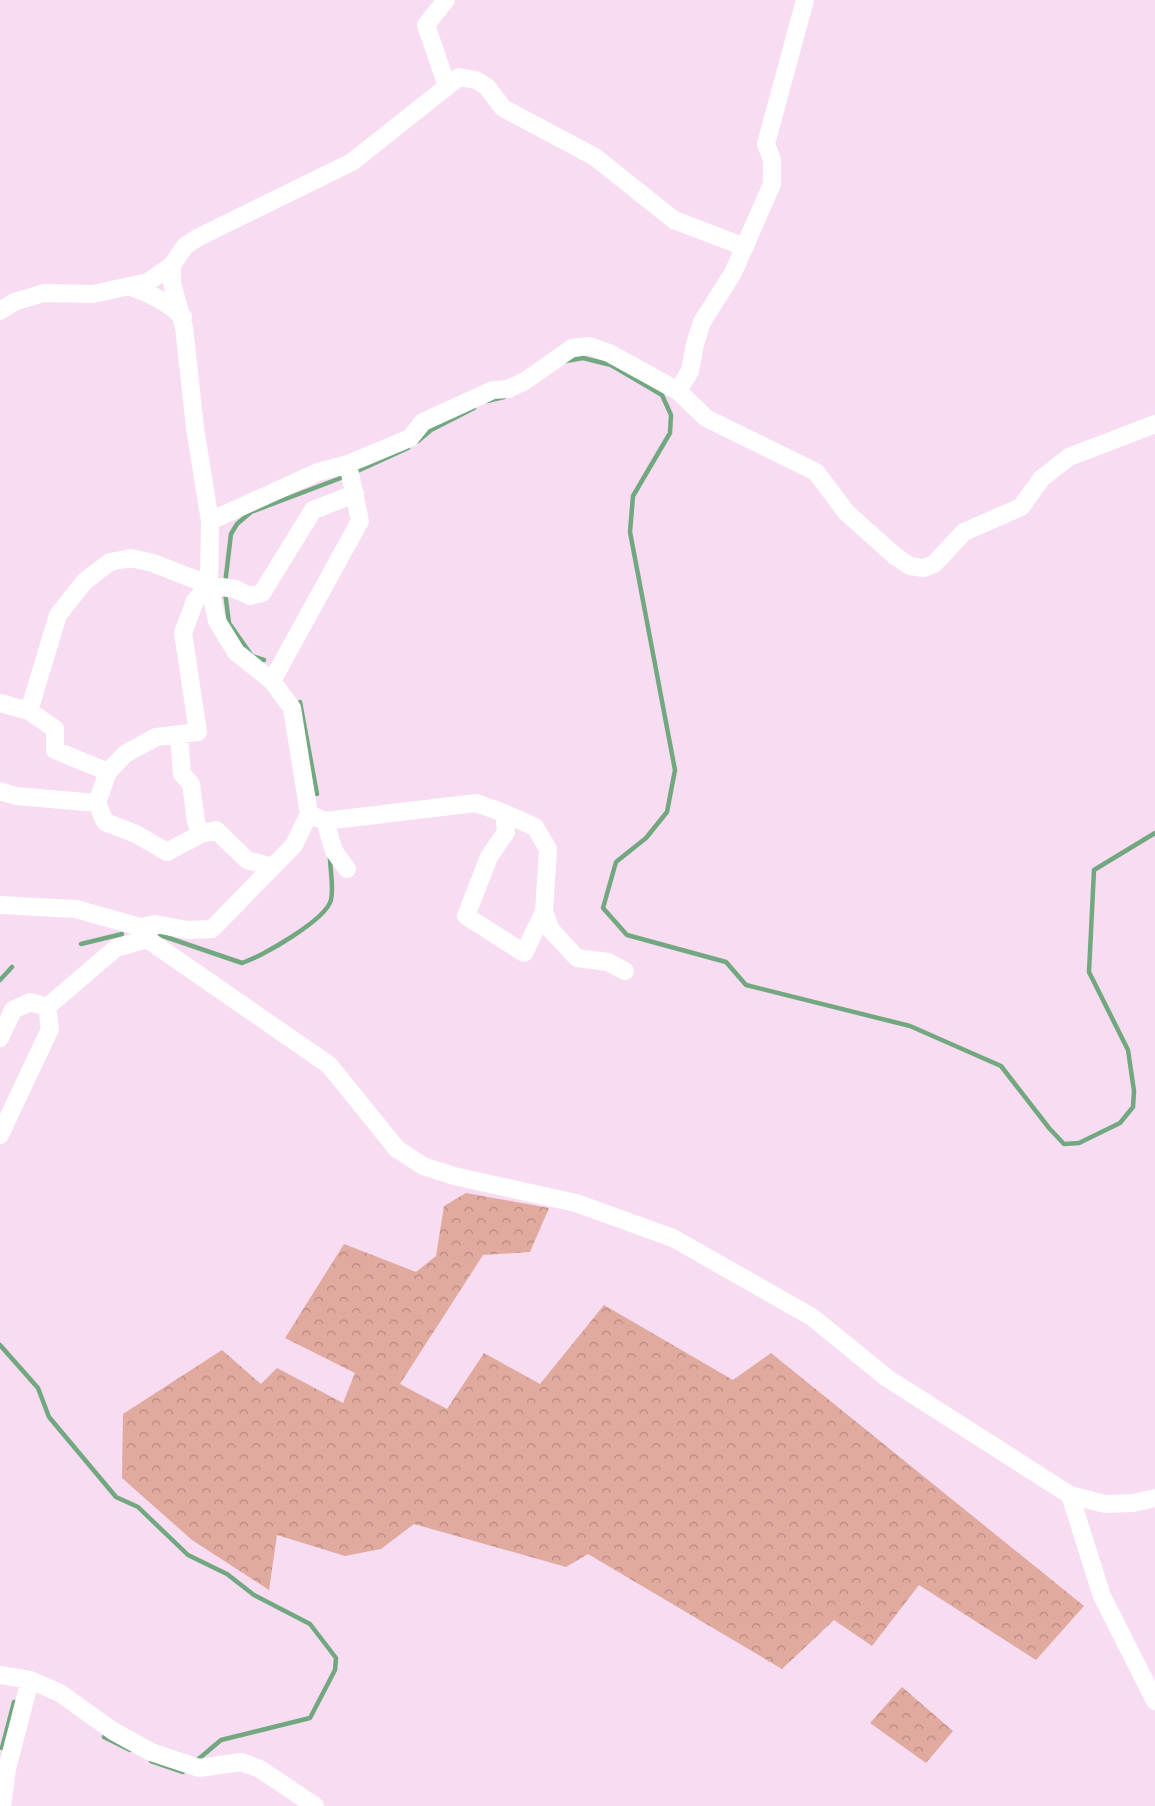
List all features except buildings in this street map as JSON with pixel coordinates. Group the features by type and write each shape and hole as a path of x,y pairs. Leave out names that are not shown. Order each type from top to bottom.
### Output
{"street":[{"path":"678,391 690,370 702,322 733,273 772,184 772,160 766,144 805,0"},
{"path":"437,3 426,25 447,86"},
{"path":"0,311 14,302 44,293 93,294 148,282 172,265 185,246 199,237 352,162 459,77 476,80 487,87 503,108 595,157 674,220 745,246"},
{"path":"47,1007 116,948 156,924 188,930 212,929 294,845 309,814 292,708 272,681 236,652 217,621 220,587 196,428 183,317 172,283 172,265"},
{"path":"131,287 149,293 173,307 183,317"},
{"path":"29,711 58,614 86,581 110,562 131,558 153,563 250,596 262,593 313,510 351,477 410,438 423,422 493,390 508,389 525,381 572,348 589,346 609,353 678,391 706,418 816,472 846,512 888,550 910,566 924,568 934,564 964,532 1021,508 1042,478 1069,457 1155,424"},
{"path":"210,521 318,472 351,477"},
{"path":"272,681 360,521 351,477"},
{"path":"220,587 195,601 183,633 198,732 156,737 125,754 108,772 97,802 105,822 136,834 167,852 201,834 216,830 247,860 272,867"},
{"path":"0,703 29,711 55,729 54,750 108,772"},
{"path":"179,734 182,774 191,784 196,822 201,834"},
{"path":"0,791 16,796 97,802"},
{"path":"309,814 325,821 476,803 504,812 535,827 548,849 544,912 524,953 466,916 489,857 506,832 504,812"},
{"path":"325,821 334,852 347,869"},
{"path":"0,905 76,909 143,933 329,1065 397,1149 423,1166 454,1176 576,1203 673,1238 812,1317 887,1378 1070,1495 1105,1504 1132,1503 1155,1498"},
{"path":"544,912 551,930 577,958 608,962 625,971"},
{"path":"0,1038 13,1010 30,1002 47,1007"},
{"path":"0,1135 50,1029 47,1007"},
{"path":"1070,1495 1102,1596 1155,1702"},
{"path":"0,1675 30,1680 60,1693 113,1731 151,1752 191,1765 241,1762 260,1769 315,1806"},
{"path":"2,1806 7,1769 30,1680"}],"green space":[{"path":"466,1193 549,1208 530,1252 483,1255 400,1384 447,1409 484,1353 540,1384 604,1305 733,1380 771,1353 1084,1606 1036,1660 919,1585 872,1646 834,1620 782,1669 588,1554 566,1567 414,1524 381,1549 345,1556 277,1535 269,1590 192,1540 122,1478 123,1414 222,1350 261,1384 277,1368 343,1403 355,1373 285,1338 344,1244 416,1272 436,1256 444,1206"},
{"path":"902,1687 953,1731 926,1763 870,1723"}],"waterway":[{"path":"566,361 583,358 611,365 662,395 671,415 670,433 633,496 630,532 675,770 667,812 646,838 616,862 603,908 627,935 726,962 746,985 910,1026 1001,1066 1049,1128 1064,1144 1079,1143 1120,1123 1133,1107 1134,1091 1128,1050 1089,972 1094,870 1155,833"},
{"path":"487,401 504,397"},
{"path":"418,441 431,430 474,408"},
{"path":"353,473 408,448"},
{"path":"225,584 231,534 237,524 251,512 346,476"},
{"path":"225,592 229,623 252,656 264,660"},
{"path":"300,702 317,794"},
{"path":"160,935 242,963 251,959 292,937 327,908 332,895 330,857"},
{"path":"81,944 122,934"},
{"path":"0,980 12,967"},
{"path":"0,1345 38,1388 49,1417 116,1497 138,1507 188,1555 227,1574 254,1595 310,1624 336,1658 335,1670 310,1718 221,1740 195,1762"},
{"path":"2,1748 14,1702"},
{"path":"104,1737 130,1750"},
{"path":"151,1761 183,1772 187,1769"}]}
